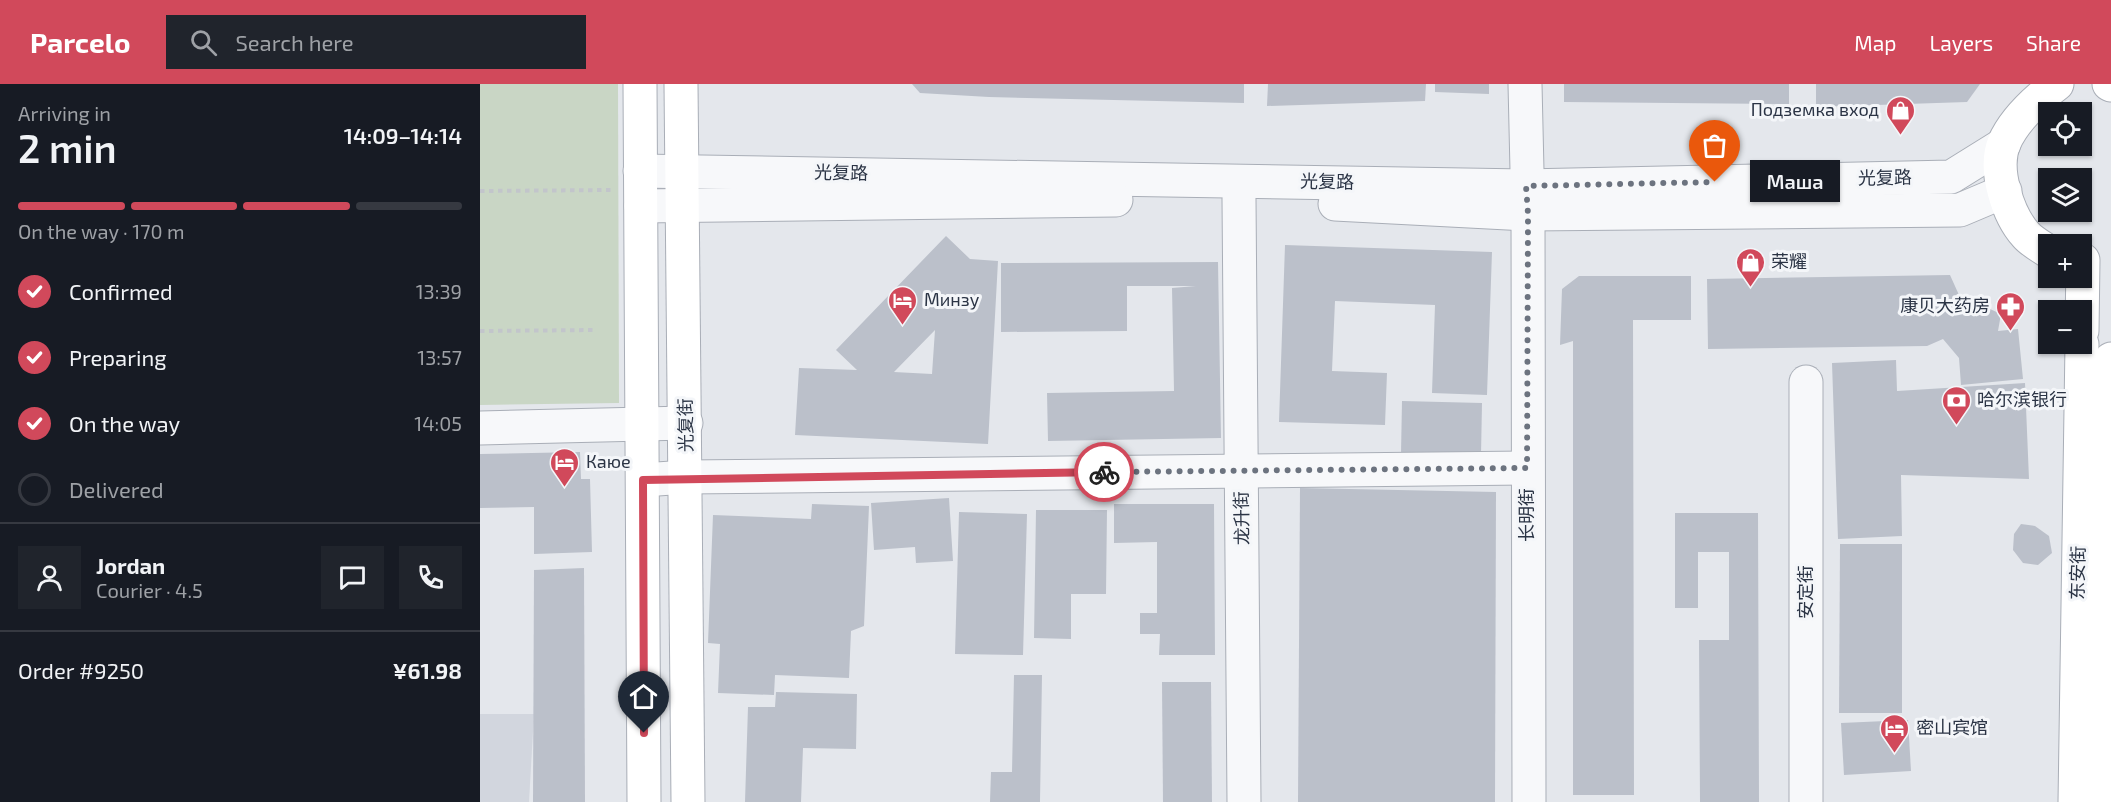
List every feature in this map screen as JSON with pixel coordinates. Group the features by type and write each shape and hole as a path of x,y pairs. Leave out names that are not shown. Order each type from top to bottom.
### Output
{"main road":[{"path":"640,84 644,802"},
{"name":"光复街","path":"681,84 680,204 686,423 688,802"},
{"path":"2038,244 2026,236 2007,207 2001,172 2004,144 2028,108 2057,84"},
{"name":"东安街","path":"2075,802 2082,354"},
{"name":"东安街","path":"2102,802 2111,359"}],"street":[{"name":"长明街","path":"1525,84 1529,802"},
{"name":"光复路","path":"640,189 680,204 1239,199 1527,200 1951,177 2004,144"},
{"name":"光复路","path":"640,189 680,170 1527,200 1960,210 2005,191"},
{"name":"龙升街","path":"1239,199 1244,802"},
{"name":"安定街","path":"1806,382 1806,802"},
{"path":"480,428 686,423"},
{"path":"643,480 686,477 1527,468"}],"path":[{"path":"480,191 640,189"},
{"path":"480,331 596,330"}],"shaded area":[{"path":"480,714 534,714 529,802 480,802"}],"green space":[{"path":"480,84 618,84 619,403 480,405"}],"building":[{"path":"912,84 1244,84 1244,103 989,97 920,93"},
{"path":"1268,84 1426,84 1425,101 1267,106"},
{"path":"1435,84 1489,84 1489,94 1435,92"},
{"path":"1564,84 1789,84 1789,104 1564,102"},
{"path":"1816,84 1980,84 1967,102 1816,107"},
{"path":"946,236 970,259 998,261 988,444 795,435 799,368 857,370 836,350","holes":["935,330 932,374 894,372"]},
{"path":"1285,245 1492,252 1487,395 1432,393 1435,305 1335,301 1332,371 1387,373 1385,425 1279,422"},
{"path":"1218,262 1221,438 1048,441 1047,393 1174,391 1172,288 1196,286 1127,286 1127,331 1001,332 1001,263"},
{"path":"1950,275 1959,295 2001,314 1998,331 2018,329 2023,379 1961,385 1959,358 1943,339 1927,346 1708,349 1707,279"},
{"path":"1579,276 1691,276 1691,320 1633,320 1634,795 1573,795 1573,341 1560,345 1562,289"},
{"path":"1896,360 1897,391 2025,383 2029,479 1901,475 1902,536 1838,539 1832,363"},
{"path":"1402,401 1482,403 1481,455 1401,454"},
{"path":"580,452 581,479 590,479 592,552 534,554 534,507 480,508 480,454"},
{"path":"1300,488 1496,492 1495,802 1298,802"},
{"path":"949,498 953,561 916,563 915,547 874,550 871,503"},
{"path":"812,504 869,506 864,626 851,631 849,678 775,675 774,695 718,693 720,644 708,643 713,515 811,519"},
{"path":"1114,504 1214,504 1215,655 1159,655 1160,634 1140,634 1140,613 1157,613 1157,542 1114,543"},
{"path":"1036,510 1107,510 1106,594 1071,594 1071,639 1034,638"},
{"path":"959,512 1027,514 1023,655 955,654"},
{"path":"1675,513 1758,513 1759,802 1700,802 1699,640 1729,640 1729,552 1698,552 1698,608 1675,608"},
{"path":"2021,524 2035,526 2049,536 2052,553 2038,565 2023,563 2013,550 2014,534"},
{"path":"1840,544 1902,544 1902,713 1839,713"},
{"path":"584,568 585,802 533,802 534,570"},
{"path":"1014,675 1042,675 1040,802 990,802 991,772 1012,772"},
{"path":"1162,682 1211,682 1212,802 1163,802"},
{"path":"776,692 857,694 856,749 803,748 801,802 745,802 748,707 775,707"},
{"path":"1908,720 1911,771 1844,775 1841,723"}],"way so far":[{"path":"1104,472 1527,468 1528,214 1526,186 1715,182"}],"place":[{"name":"Подземка вход","path":"1900,136"},
{"name":"Маша","path":"1715,182"},
{"name":"荣耀","path":"1750,288"},
{"name":"Минзу","path":"903,326"},
{"name":"康贝大药房","path":"2011,332"},
{"name":"哈尔滨银行","path":"1956,426"},
{"name":"Каюе","path":"565,488"},
{"name":"密山宾馆","path":"1895,754"}],"route":[{"path":"644,733 643,480 686,477 1104,472"}]}
